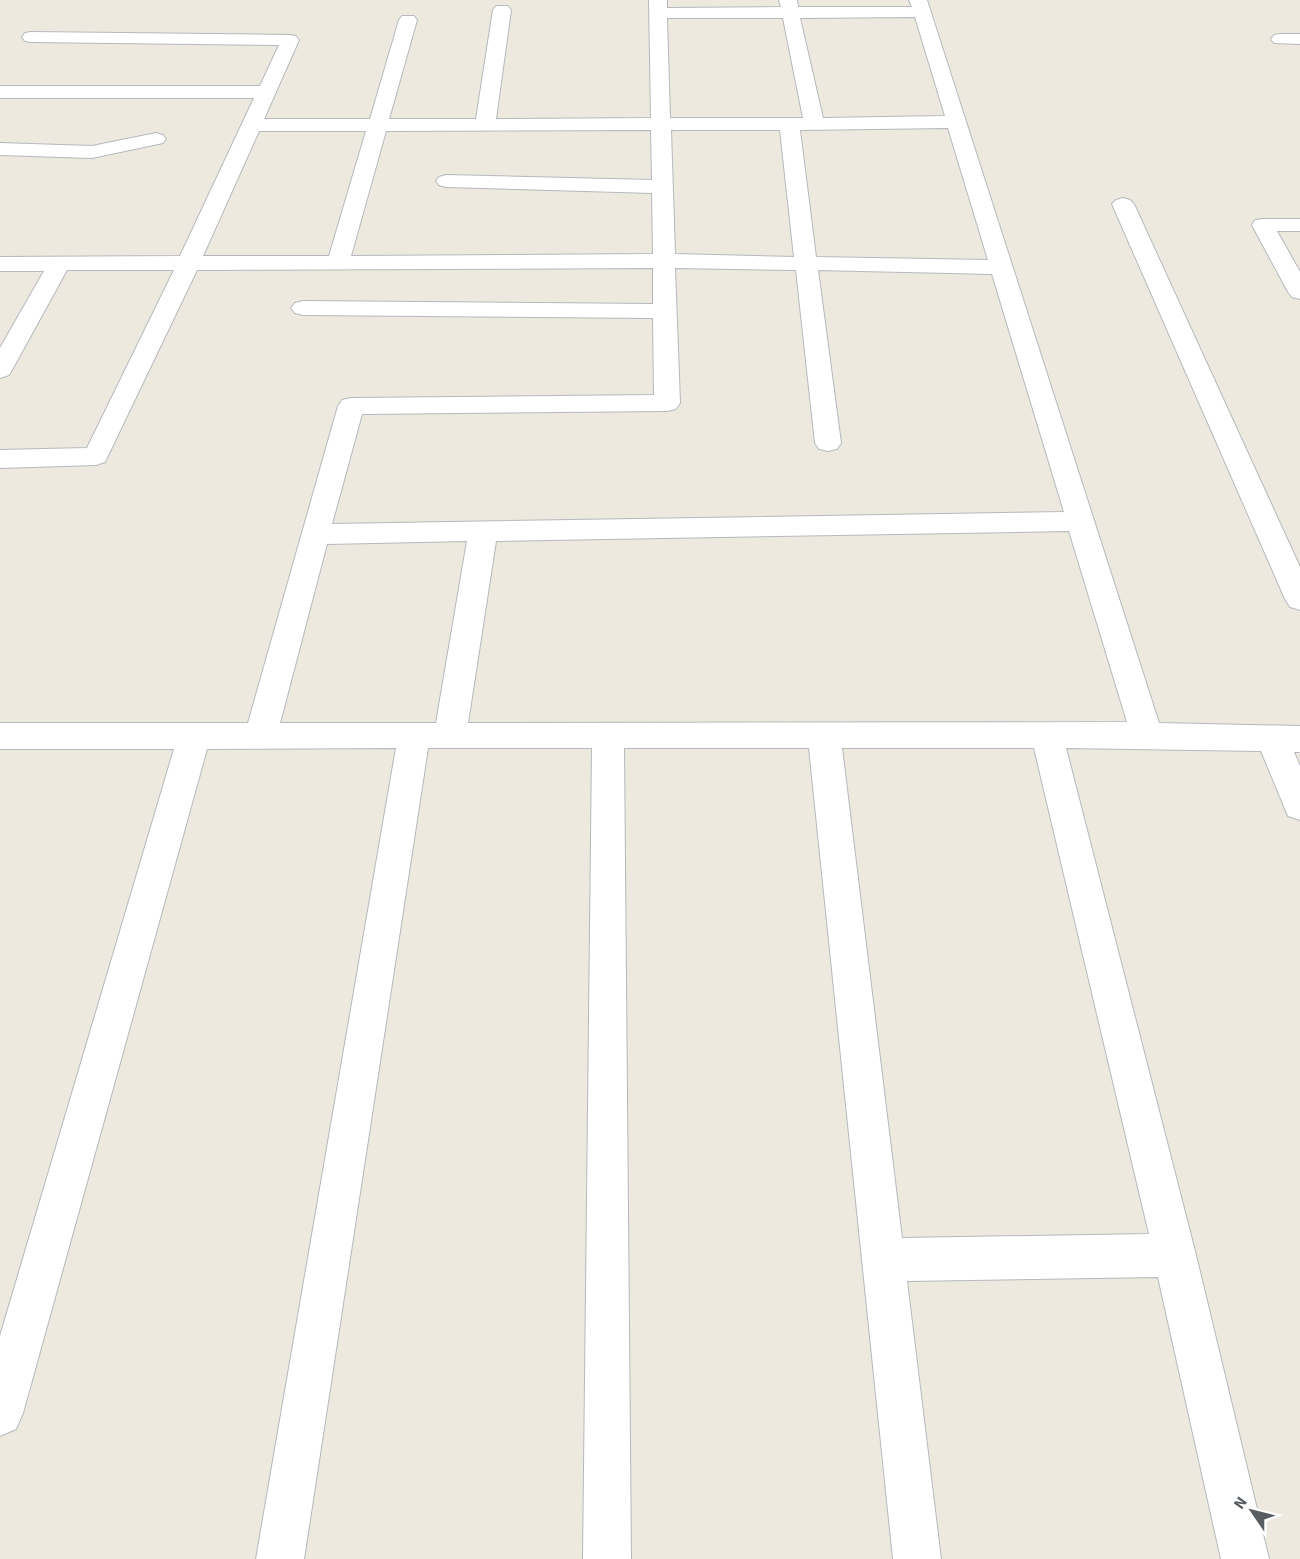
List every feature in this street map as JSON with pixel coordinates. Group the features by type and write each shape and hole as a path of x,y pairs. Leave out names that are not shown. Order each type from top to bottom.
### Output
{"street":[{"path":"790,6 814,123"},
{"path":"260,736 351,406 667,403 658,7 790,6 920,6 1147,735"},
{"path":"485,124 502,10"},
{"path":"338,263 408,20"},
{"path":"3,464 96,456 189,262 290,40 31,37"},
{"path":"1280,39 1300,39"},
{"path":"0,92 266,92"},
{"path":"251,125 955,122"},
{"path":"789,124 828,443"},
{"path":"0,149 92,152 156,139"},
{"path":"446,182 662,187"},
{"path":"1123,204 1300,599"},
{"path":"1300,225 1263,225 1300,292"},
{"path":"0,264 663,261 1000,267"},
{"path":"0,370 59,264"},
{"path":"303,308 664,311"},
{"path":"316,534 1080,521"},
{"path":"280,1559 432,736 483,532"},
{"path":"607,1559 608,735"},
{"path":"1047,735 1175,1255 1245,1559"},
{"path":"0,736 1147,735 1286,739 1300,806"},
{"path":"0,1413 194,736"},
{"path":"824,736 917,1559"},
{"path":"883,1260 1175,1255"}]}
